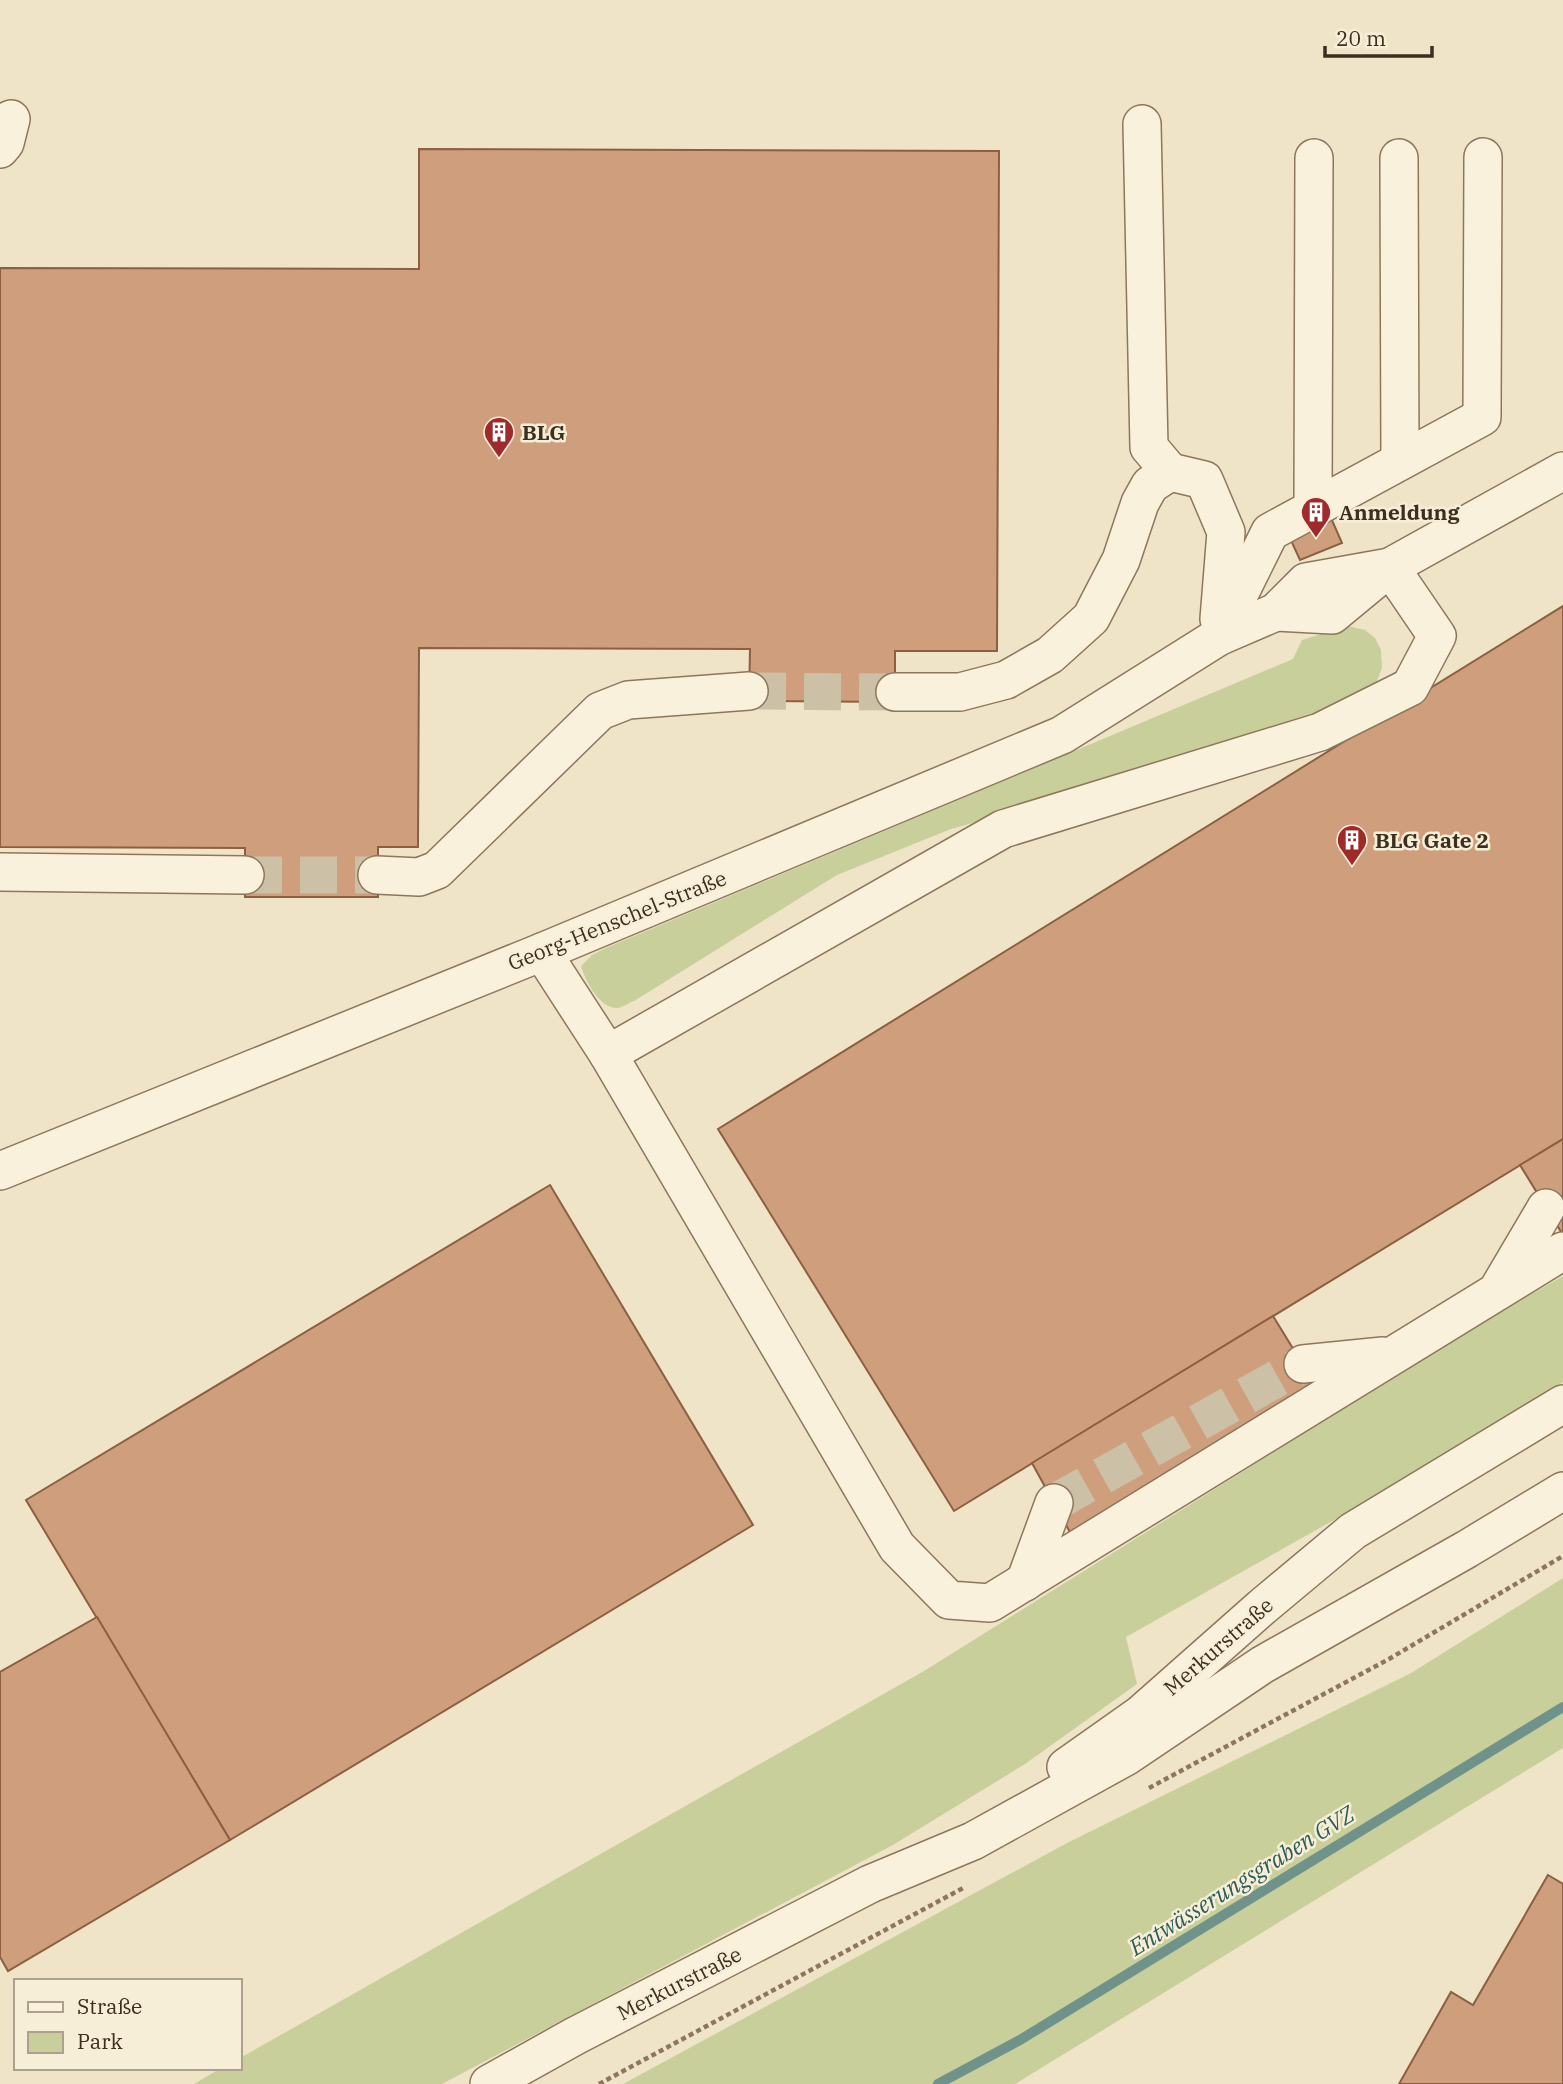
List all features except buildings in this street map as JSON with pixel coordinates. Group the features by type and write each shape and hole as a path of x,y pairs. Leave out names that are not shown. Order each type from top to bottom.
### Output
{"street":[{"path":"1142,124 1149,447 1170,472 1204,480 1226,532 1218,637"},
{"path":"1218,637 1270,532 1482,417 1483,157"},
{"path":"1314,158 1314,508"},
{"path":"1399,158 1400,461"},
{"path":"608,1054 1003,829 1320,732 1410,687 1437,636 1390,567 1563,471"},
{"path":"895,692 960,692 1006,680 1050,655 1091,618 1121,560 1140,503 1150,485 1170,472"},
{"name":"Georg-Henschel-Straße","path":"0,1171 542,952 1062,735 1218,637 1276,612 1332,615 1390,567"},
{"path":"377,875 418,877 436,870 600,711 628,700 749,691"},
{"path":"0,872 245,875"},
{"path":"542,952 608,1054 897,1548 949,1600 990,1604 1563,1251"},
{"path":"1497,1292 1546,1208"},
{"path":"1303,1364 1394,1354"},
{"name":"Merkurstraße","path":"870,1884 961,1822 1069,1765 1140,1714 1353,1531 1563,1404"},
{"name":"Merkurstraße","path":"489,2084 575,2036 870,1884 973,1841 1127,1756 1262,1665 1466,1549 1563,1490"},
{"path":"1025,1581 1054,1503"}],"green space":[{"path":"1347,626 1365,630 1375,638 1381,650 1382,668 1375,686 1300,732 951,829 837,875 634,1001 618,1008 599,999 586,979 581,966 592,955 606,948 1293,659 1302,640"},
{"path":"1563,1276 1563,1382 1343,1515 1126,1637 1137,1684 1025,1764 893,1845 442,2084 194,2084 218,2070 242,2070 242,2057 924,1671 1482,1322"},
{"path":"1563,1578 1563,1748 1015,2084 623,2084 1067,1843 1411,1673"}],"waterway":[{"name":"Entwässerungsgraben GVZ","path":"938,2084 1020,2040 1563,1707"}],"tunnel":[{"path":"749,691 895,692"},
{"path":"245,875 377,875"},
{"path":"1054,1503 1303,1364"}],"place":[{"name":"BLG","path":"499,459"},
{"name":"Anmeldung","path":"1316,539"},
{"name":"BLG Gate 2","path":"1352,867"}]}
